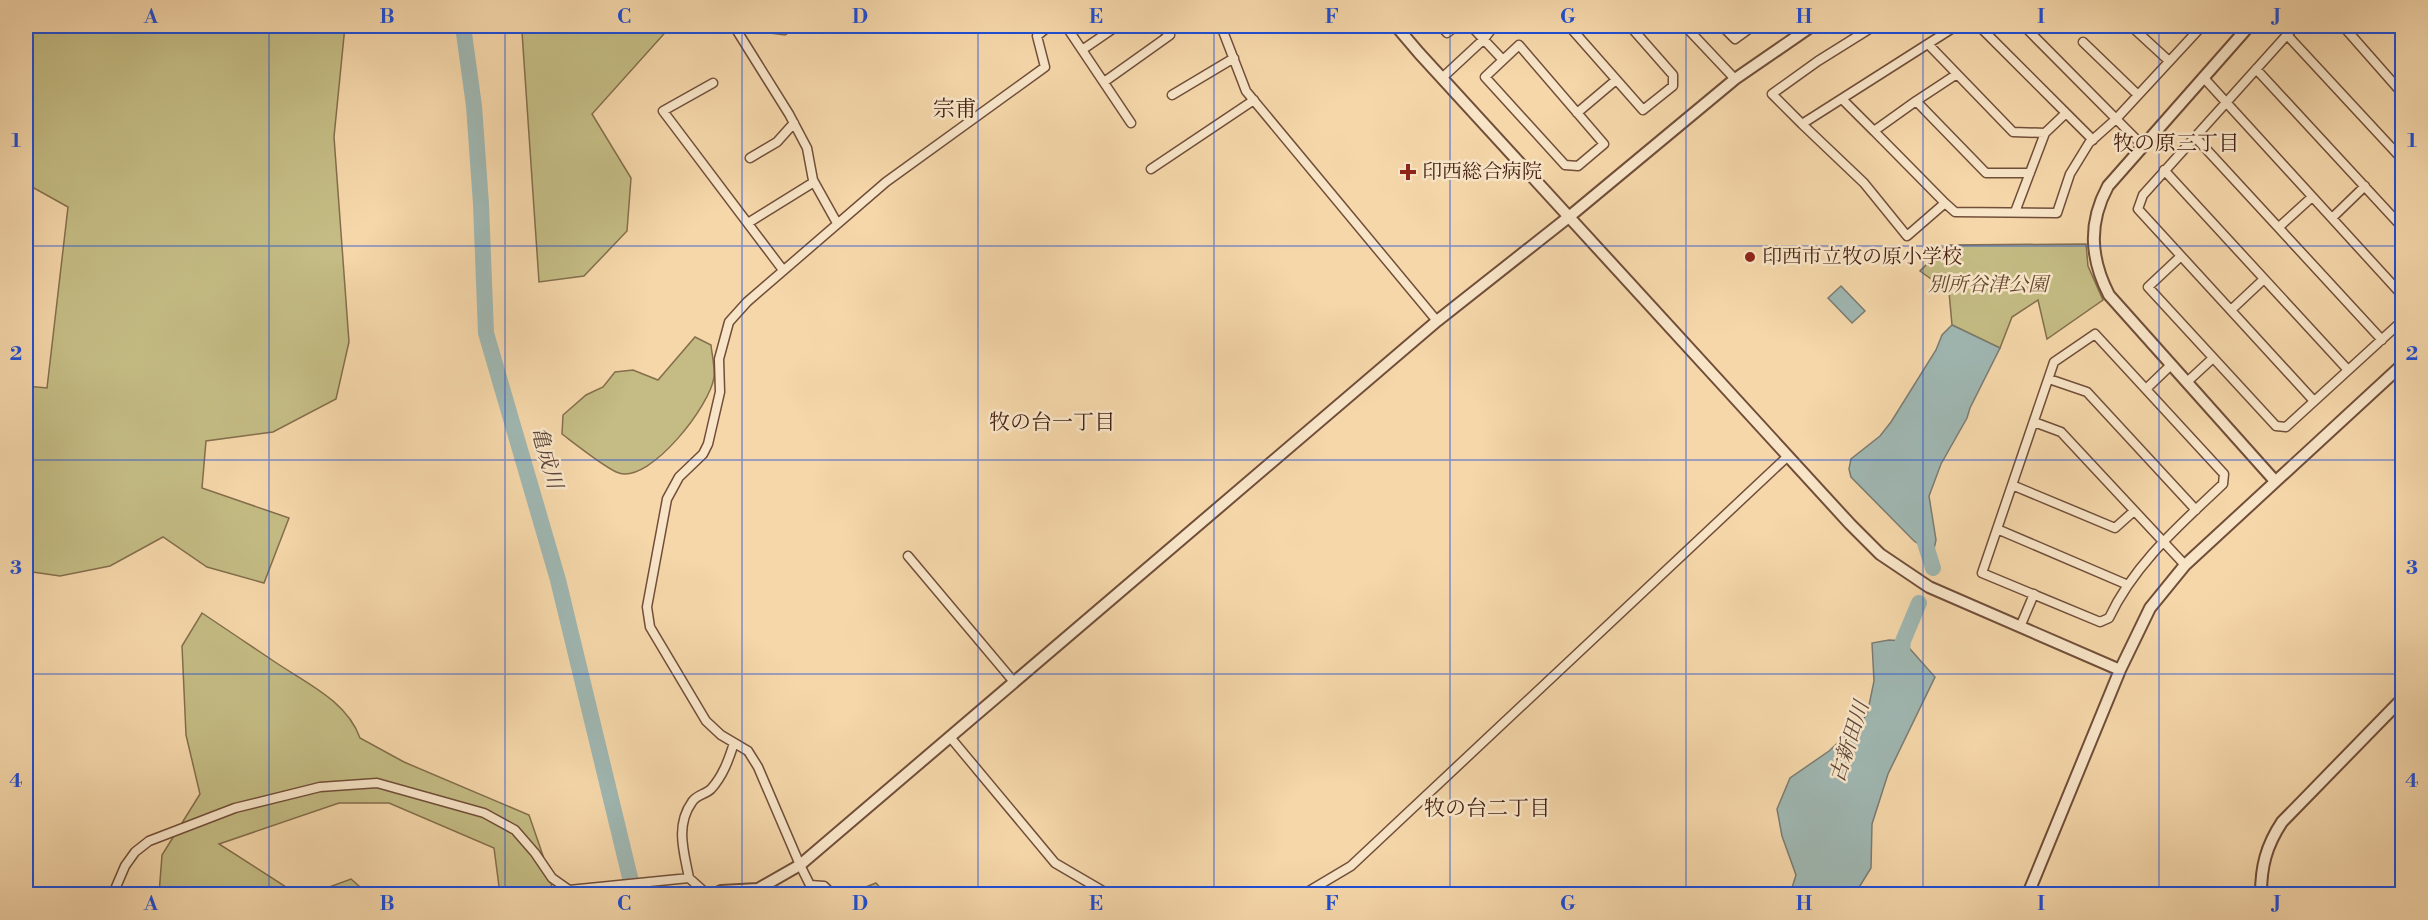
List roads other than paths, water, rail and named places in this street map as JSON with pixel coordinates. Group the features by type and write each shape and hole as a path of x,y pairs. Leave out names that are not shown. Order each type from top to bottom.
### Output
{"street":[{"path":"734,26 794,123 807,148 814,182 837,223"},
{"path":"832,894 825,886 810,885 758,767 748,752 706,721 650,627 647,607 667,499 679,477 703,454 708,444 720,392 719,359 729,322 747,302 886,182 1045,67 1036,36 1049,26"},
{"path":"1066,26 1131,123"},
{"path":"1082,50 1118,26"},
{"path":"1104,82 1170,35 1160,26"},
{"path":"1221,26 1246,91 1437,321"},
{"path":"1396,26 1880,554 1929,588 2121,670"},
{"path":"1441,26 1448,33 1456,26"},
{"path":"1472,26 1503,60"},
{"path":"1442,78 1484,39 1494,26"},
{"path":"1569,26 1643,110 1673,86 1673,75 1630,26"},
{"path":"1685,26 1735,79"},
{"path":"1722,26 1735,39 1753,26"},
{"path":"715,894 721,891 758,889 800,866 1437,321 1570,216 1735,79 1812,26"},
{"path":"1874,26 1818,61 1772,94 1864,183 1907,236 1945,203"},
{"path":"1802,124 1956,26"},
{"path":"1979,26 2093,140"},
{"path":"2024,26 2142,145"},
{"path":"2131,26 2169,61"},
{"path":"2249,26 2118,172 2102,197 2095,220 2093,246 2098,271 2109,295 2275,481"},
{"path":"2295,26 2164,170 2143,195 2138,209 2314,401"},
{"path":"2343,26 2342,28 2403,93"},
{"path":"1842,99 1955,212 2058,213 2070,174 2093,140 2116,119 2199,27"},
{"path":"2287,35 2401,156"},
{"path":"2083,42 2138,95"},
{"path":"1928,44 2013,132 2045,133"},
{"path":"1519,45 1577,113 1604,144 1578,166 1565,165 1485,77 1519,45"},
{"path":"1172,95 1234,58"},
{"path":"2256,69 2403,227"},
{"path":"1874,131 1957,74"},
{"path":"2203,78 2403,295"},
{"path":"1577,113 1616,80"},
{"path":"713,83 663,111 783,270"},
{"path":"1151,169 1254,100"},
{"path":"1916,101 1986,173 2030,173"},
{"path":"2015,212 2045,133 2066,113"},
{"path":"750,158 777,142 794,123"},
{"path":"2195,137 2382,340"},
{"path":"2164,170 2348,370"},
{"path":"748,223 814,182"},
{"path":"2332,218 2365,186"},
{"path":"2279,227 2312,197"},
{"path":"2181,256 2148,287 2276,426 2286,427 2403,321"},
{"path":"2231,310 2264,279"},
{"path":"2095,333 2224,474 2223,484 2140,566 2109,618 2100,622 1982,573 2049,379 2054,362 2095,333"},
{"path":"2187,382 2213,358"},
{"path":"2146,389 2171,365"},
{"path":"2028,894 2121,670 2150,608 2185,565 2403,365"},
{"path":"2049,379 2087,392 2196,510"},
{"path":"2034,422 2061,432 2185,565"},
{"path":"1304,894 1351,866 1788,456"},
{"path":"2012,485 2115,528 2134,511"},
{"path":"1997,529 2128,585"},
{"path":"908,556 1014,682"},
{"path":"2020,627 2034,594"},
{"path":"2261,894 2262,862 2282,822 2403,699"},
{"path":"950,737 1055,863 1108,894"},
{"path":"707,894 689,879 681,842 682,821 693,799 710,789 726,766 734,743"},
{"path":"113,894 125,866 135,852 149,841 235,808 320,787 376,783 484,813 515,830 552,878 569,890 689,879"}],"water":[{"path":"1841,286 1865,311 1852,323 1828,298"},
{"path":"1952,325 2000,348 1967,418 1941,464 1929,496 1936,540 1934,549 1929,551 1914,541 1851,477 1849,469 1851,459 1880,436 1891,422 1936,350 1942,335"},
{"path":"1889,640 1903,641 1935,677 1888,774 1872,824 1871,868 1855,894 1790,894 1796,875 1782,836 1777,809 1790,778 1829,751 1867,715 1874,681 1872,643"}],"waterway":[{"name":"亀成川","path":"463,26 474,106 481,204 486,333 558,580 634,894"},
{"name":"古新田川","path":"1921,530 1933,568"},
{"name":"古新田川","path":"1901,662 1903,641 1919,603"}],"place":[{"name":"印西総合病院","path":"1408,172"},
{"name":"印西市立牧の原小学校","path":"1750,257"}],"district":[{"name":"宗甫","path":"955,109"},
{"name":"牧の原三丁目","path":"2176,144"},
{"name":"牧の台一丁目","path":"1052,423"},
{"name":"牧の台二丁目","path":"1487,809"}],"park label":[{"name":"別所谷津公園","path":"1988,285"}]}
